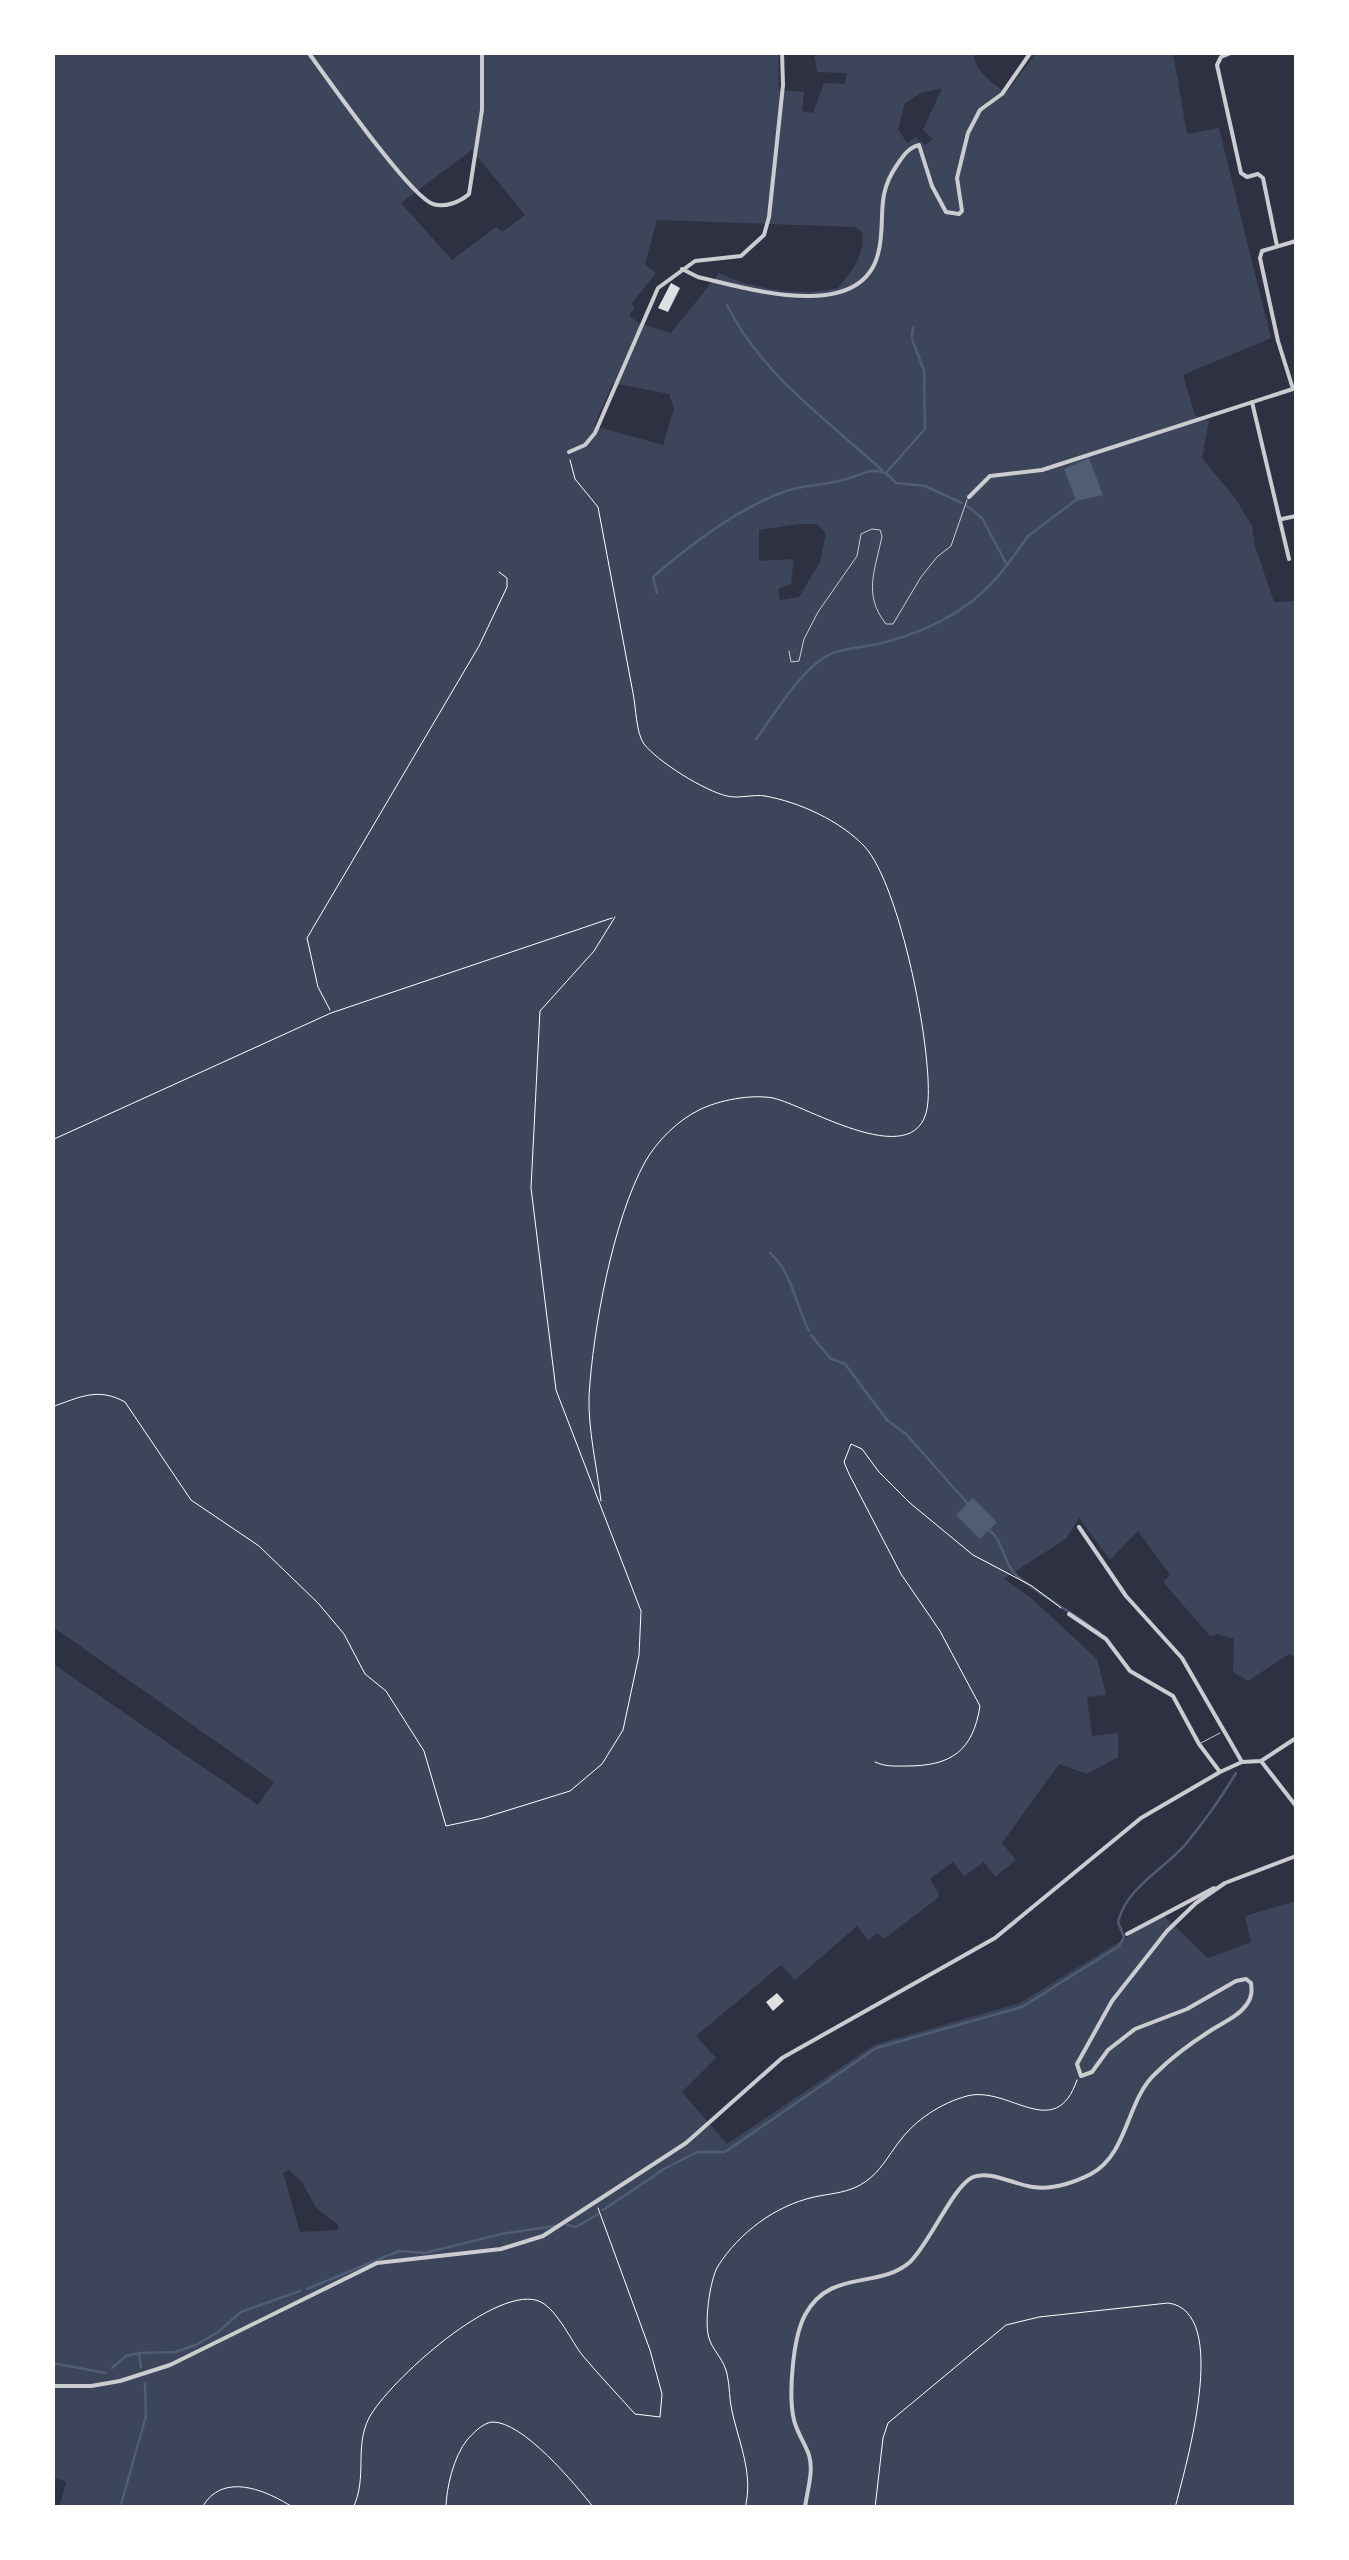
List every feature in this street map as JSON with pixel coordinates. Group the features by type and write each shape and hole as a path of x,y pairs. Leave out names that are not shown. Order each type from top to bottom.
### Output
{"street":[{"path":"308,52 421,197 438,206 461,201 470,194 482,110 482,52"},
{"path":"569,452 586,444 595,433 658,288 695,261 741,256 764,234 783,85 782,52"},
{"path":"682,270 711,280 808,297 859,283 868,275 879,251 880,202 886,182 904,156 918,145 937,198 946,212 959,214 962,211 957,178 968,133 980,110 1002,94 1031,52"},
{"path":"1233,52 1218,60 1241,173 1263,178 1277,246"},
{"path":"969,497 990,476 1001,472 1042,470 1295,389 1278,341 1260,258 1262,250 1296,241"},
{"path":"1252,402 1289,559"},
{"path":"1282,518 1296,516"},
{"path":"1079,1527 1126,1596 1182,1658 1242,1762"},
{"path":"1069,1614 1106,1640 1130,1671 1174,1696 1199,1744 1220,1772"},
{"path":"52,2386 91,2386 145,2374 200,2351 235,2330 377,2262 521,2245 543,2236 686,2143 782,2058 987,1944 1132,1824 1220,1772 1242,1762 1260,1761 1296,1738"},
{"path":"1260,1761 1296,1806"},
{"path":"1127,1934 1214,1888 1296,1856"},
{"path":"805,2508 811,2476 809,2455 792,2414 796,2347 802,2320 810,2306 841,2283 894,2272 908,2263 927,2242 963,2185 975,2176 1058,2187 1096,2172 1106,2163 1150,2077 1192,2043 1239,2013 1249,2001 1251,1983 1236,1980 1187,2009 1135,2029 1108,2050 1092,2072 1079,2075 1078,2064 1112,2001 1167,1931 1214,1888"}],"lane":[{"path":"789,652 791,662 799,661 804,639 818,612 857,556 862,534 872,529 880,530 882,536 872,573 873,603 886,624 893,624 921,577 937,556 951,546 969,497"},
{"path":"1199,1744 1223,1731"}],"path":[{"path":"569,452 575,479 598,507 642,743 678,772 727,796 764,796 814,812 865,847 884,875 898,924 922,1029 928,1100 926,1113 917,1127 901,1135 842,1128 773,1098 736,1098 700,1110 666,1133 645,1162 620,1226 598,1314 589,1400 602,1505"},
{"path":"332,1013 318,987 307,938 480,646 506,587 507,578 498,572"},
{"path":"52,1140 332,1013 616,916 594,950 540,1011 530,1188 556,1390 641,1611 639,1654 623,1730 602,1764 570,1791 446,1826 424,1751 386,1692 364,1674 344,1634 318,1603 258,1546 191,1500 125,1402 109,1393 87,1395 52,1407"},
{"path":"875,1762 888,1766 943,1763 972,1737 980,1706 940,1631 901,1574 848,1474 844,1462 851,1444 862,1449 910,1503 973,1555 1032,1586 1069,1614"},
{"path":"745,2508 745,2454 734,2423 728,2376 720,2354 709,2340 709,2302 716,2269 763,2219 786,2206 846,2192 866,2181 882,2168 910,2130 939,2108 963,2097 987,2094 1032,2109 1060,2107 1070,2099 1079,2075"},
{"path":"353,2508 363,2481 364,2433 368,2419 385,2394 408,2369 479,2315 529,2298 544,2303 635,2414 660,2417 662,2394 650,2350 596,2204"},
{"path":"876,2508 888,2423 1006,2325 1168,2303 1188,2311 1200,2334 1200,2395 1175,2508"},
{"path":"446,2508 462,2446 486,2424 495,2422 534,2442 594,2508"},
{"path":"202,2508 214,2493 247,2486 262,2489 294,2508"}],"shaded area":[{"path":"53,53 778,53 779,90 804,92 802,111 813,113 824,83 845,84 847,73 817,72 814,53 974,53 981,71 1006,93 1036,53 1173,53 1187,134 1219,128 1271,338 1183,375 1195,415 1209,421 1202,458 1252,526 1274,602 1294,601 1296,610 1296,1657 1289,1654 1248,1681 1233,1672 1234,1639 1210,1636 1163,1582 1170,1575 1138,1531 1110,1560 1079,1518 1067,1538 1004,1579 1031,1598 1097,1659 1106,1695 1087,1697 1092,1736 1118,1733 1118,1757 1087,1774 1059,1764 1002,1843 1016,1860 995,1877 984,1862 964,1876 953,1862 930,1879 938,1898 884,1939 878,1933 868,1940 857,1926 795,1980 781,1965 696,2036 716,2058 682,2092 727,2144 874,2045 1020,2003 1163,1915 1208,1958 1251,1942 1245,1916 1296,1901 1296,2507 59,2507 66,2482 52,2476 52,1663 258,1805 274,1782 53,1627","holes":["942,88 923,130 933,139 925,145 916,137 907,143 898,129 905,103 921,93","472,150 525,215 502,232 496,227 452,260 401,203","657,220 855,227 862,232 860,255 838,288 809,292 778,290 719,273 671,333 629,316 634,308 632,303 656,273 645,264","613,383 669,394 674,408 663,445 594,426","817,524 826,534 820,562 799,597 780,600 778,589 791,584 794,559 759,561 759,530","289,2170 302,2182 316,2208 338,2225 338,2230 300,2232 283,2173"]},
{"path":"1089,458 1103,495 1076,501 1064,469"},
{"path":"973,1498 997,1522 980,1539 956,1515"}],"building":[{"path":"671,283 680,288 668,312 658,308"},
{"path":"777,1993 784,2001 773,2011 766,2002"}],"waterway":[{"path":"727,305 741,330 776,374 882,470"},
{"path":"912,336 913,328"},
{"path":"912,339 923,368"},
{"path":"924,370 925,429 886,473 896,483 925,486 962,503"},
{"path":"657,593 653,577 700,539 752,506 789,490 869,472 886,473"},
{"path":"967,506 982,518 1007,565 1028,536 1076,500"},
{"path":"756,739 790,691 822,659 839,651 904,637 954,614 983,592 1007,565"},
{"path":"770,1253 789,1279 809,1331"},
{"path":"811,1335 830,1358 845,1364 887,1420 906,1434 968,1504"},
{"path":"989,1530 1018,1577 1100,1633"},
{"path":"603,2210 697,2152 725,2152 876,2048 1022,2007 1119,1946 1124,1937 1118,1922 1129,1899 1185,1845 1236,1773"},
{"path":"567,2225 576,2227 598,2214"},
{"path":"307,2289 399,2251 425,2253 501,2234 555,2226"},
{"path":"112,2368 126,2356 175,2352 196,2345 241,2312 300,2291"},
{"path":"139,2354 141,2367"},
{"path":"52,2363 106,2373"},
{"path":"120,2508 146,2416 145,2384"}]}
